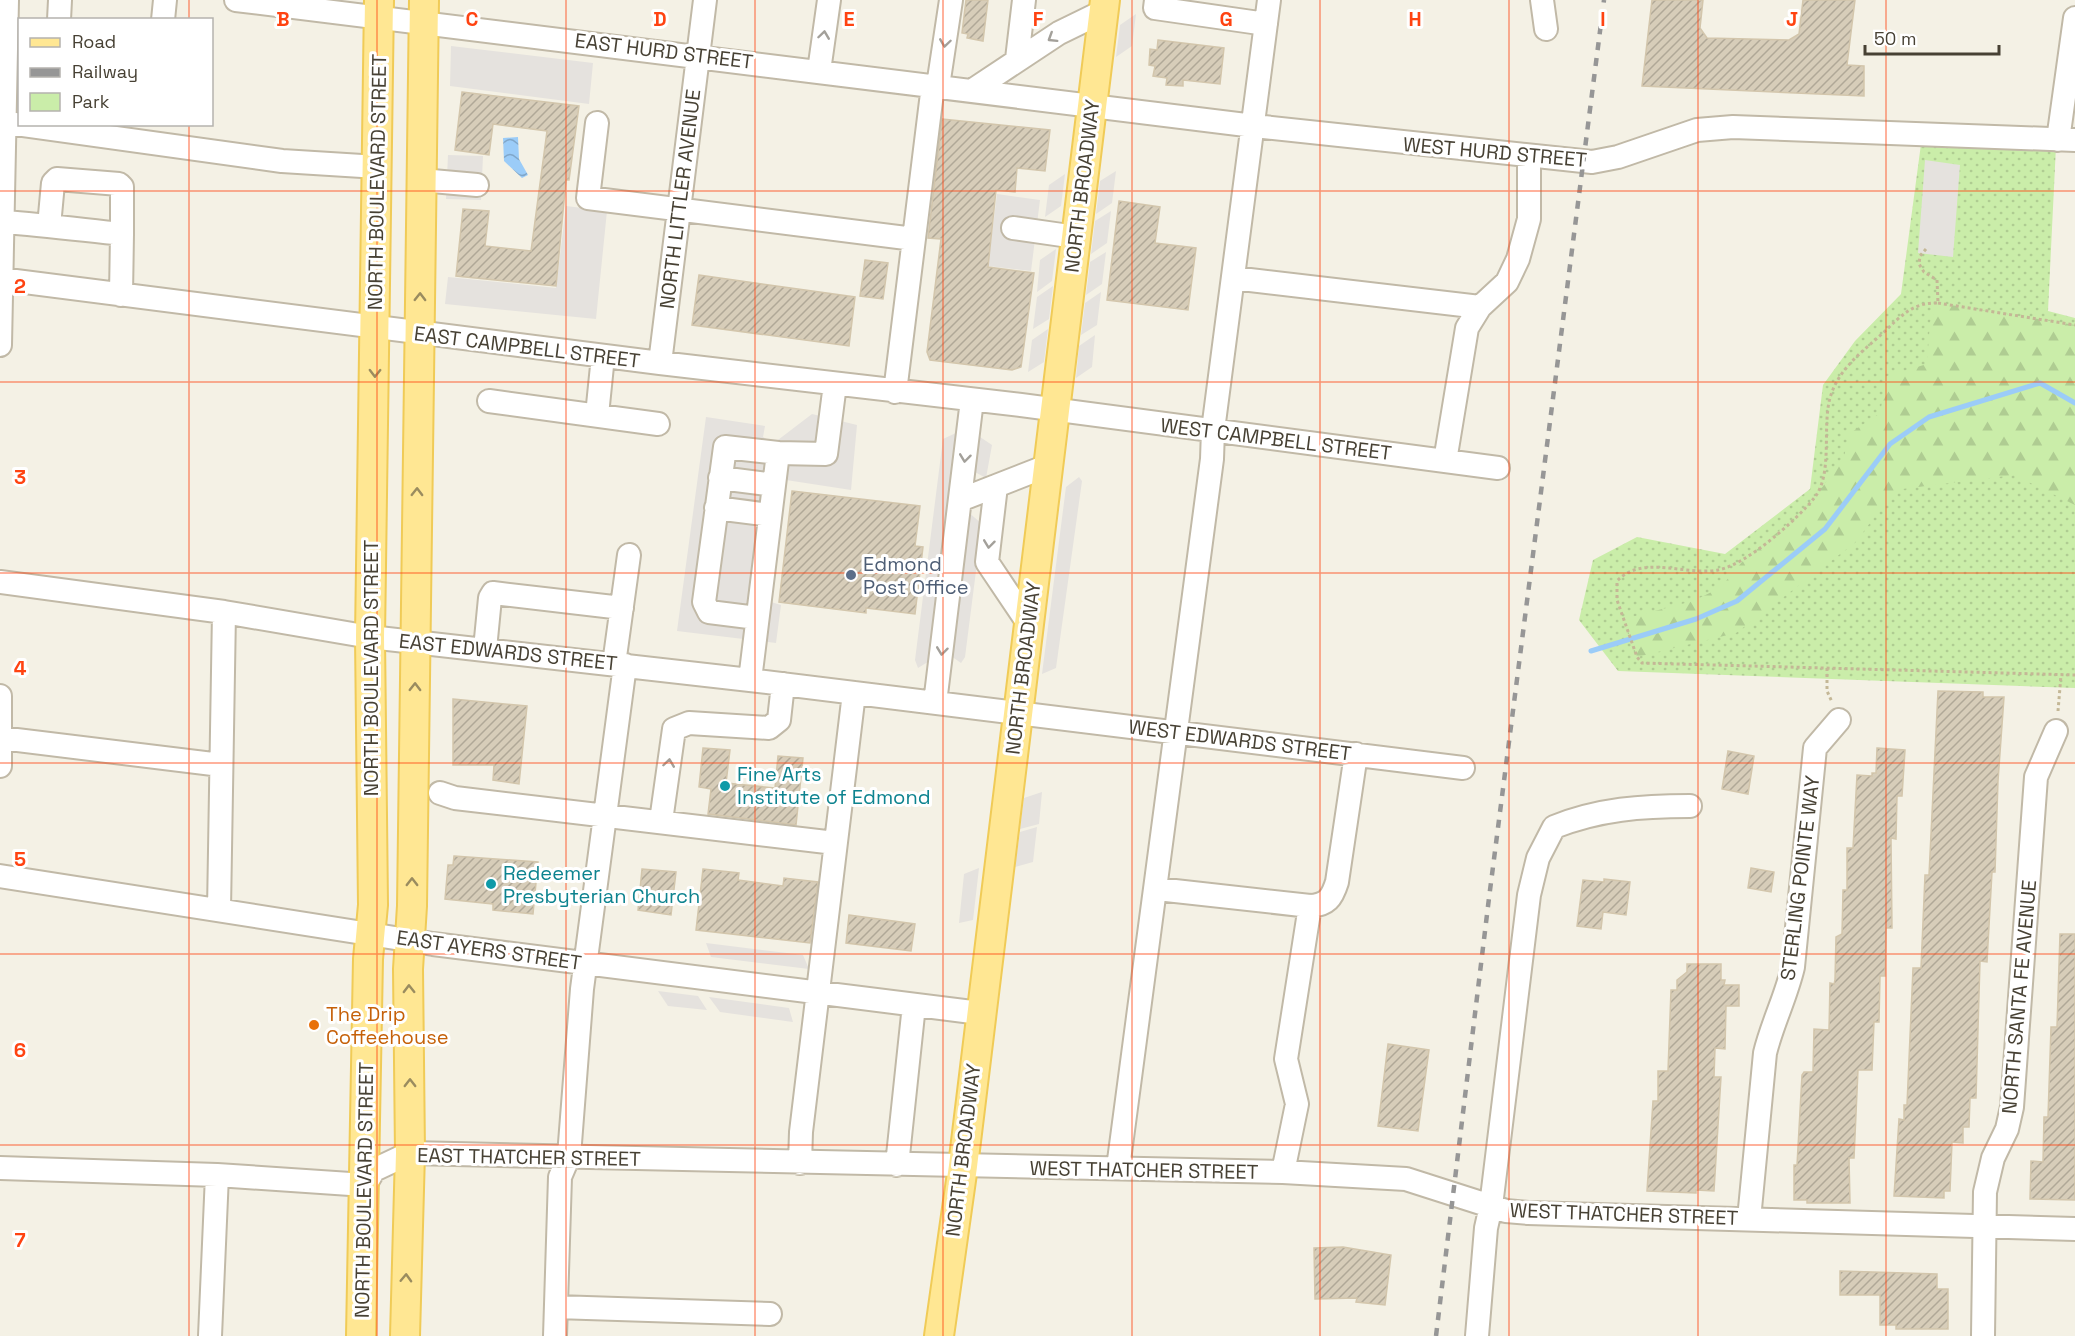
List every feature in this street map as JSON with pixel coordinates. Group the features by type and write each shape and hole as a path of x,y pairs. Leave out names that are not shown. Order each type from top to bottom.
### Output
{"main road":[{"name":"NORTH BROADWAY","path":"939,1336 963,1166 1104,5"},
{"name":"NORTH BOULEVARD STREET","path":"361,1336 370,934 373,905 370,637 379,9"},
{"path":"405,1336 410,1153 410,940 424,12"}],"street":[{"path":"0,345 4,222 3,123 8,0"},
{"path":"59,18 60,0"},
{"path":"163,18 165,0"},
{"name":"EAST HURD STREET","path":"236,0 424,12 698,55 1092,105"},
{"name":"NORTH LITTLER AVENUE","path":"660,363 705,0"},
{"path":"819,71 829,0"},
{"path":"895,392 935,85 951,0"},
{"path":"1017,59 1024,0"},
{"path":"1156,0 1155,8 1266,24"},
{"path":"1118,1168 1157,889 1212,459 1213,430 1269,0"},
{"path":"1542,0 1546,29"},
{"path":"973,90 1017,59 1104,5"},
{"path":"2067,140 2075,18"},
{"name":"WEST HURD STREET","path":"1092,105 1254,126 1530,156 1604,161 1697,130 1733,127 2067,140"},
{"path":"3,123 18,125"},
{"path":"597,123 588,198 914,239"},
{"path":"25,126 282,161 378,167"},
{"path":"1445,461 1467,328 1480,307 1507,282 1518,259 1529,219 1530,156"},
{"path":"50,226 53,183 63,178 119,184 124,192 122,295"},
{"path":"421,180 477,185"},
{"path":"4,222 122,234"},
{"path":"1013,228 1076,237"},
{"path":"1233,278 1480,307"},
{"name":"EAST CAMPBELL STREET","path":"2,279 376,328 1054,410"},
{"path":"597,415 603,356"},
{"path":"757,618 709,612 704,606 724,449 727,445 778,453 826,454 835,384"},
{"path":"489,400 658,424"},
{"path":"935,703 972,400"},
{"name":"WEST CAMPBELL STREET","path":"1054,410 1498,468"},
{"path":"750,680 778,453"},
{"path":"960,500 1047,466"},
{"path":"720,478 774,485"},
{"path":"996,486 987,562 1028,623"},
{"path":"716,508 770,515"},
{"path":"555,1336 560,1177 569,1156 585,963 606,814 620,664 622,608 629,555"},
{"name":"EAST EDWARDS STREET","path":"0,582 224,612 370,637 416,640 1017,712"},
{"path":"484,649 490,598 493,593 622,608"},
{"path":"219,910 224,612"},
{"path":"661,821 674,729 689,723 769,728 779,720 783,684"},
{"path":"800,1163 801,1132 817,992 854,693"},
{"path":"0,696 0,766"},
{"name":"WEST EDWARDS STREET","path":"1017,712 1177,734 1463,768"},
{"name":"STERLING POINTE WAY","path":"1749,1219 1765,1053 1771,1030 1785,999 1793,967 1815,748 1839,720"},
{"name":"NORTH SANTA FE AVENUE","path":"1983,1336 1988,1176 2007,1129 2012,1107 2036,777 2056,731"},
{"path":"1,738 221,765"},
{"path":"1157,889 1310,906 1323,905 1332,897 1337,882 1356,754"},
{"path":"440,793 455,798 606,814 835,843"},
{"path":"1477,1336 1486,1228 1491,1206 1529,895 1538,858 1554,827 1584,815 1644,806 1690,806"},
{"name":"EAST AYERS STREET","path":"0,876 410,940 980,1013"},
{"path":"1283,1172 1298,1104 1286,1059 1310,906"},
{"path":"897,1165 914,1005"},
{"name":"EAST THATCHER STREET","path":"365,1185 374,1170 410,1153 963,1166"},
{"name":"WEST THATCHER STREET","path":"963,1166 1283,1172 1406,1179 1491,1206 1528,1213 2075,1229"},
{"path":"0,1168 217,1175 365,1185"},
{"path":"210,1336 217,1175"},
{"path":"556,1307 770,1314"}],"path":[{"path":"1926,249 1920,256 1918,264 1924,272 1937,280 1938,303"},
{"path":"2075,325 1938,303 1925,302 1910,309 1842,373 1830,399 1822,482 1816,496 1799,514 1742,562 1716,571 1639,568 1624,573 1617,581 1615,592 1642,663 2075,675"},
{"path":"1827,668 1827,691 1839,720"},
{"path":"2056,731 2061,675"}],"green space":[{"path":"1921,144 2056,146 2048,311 2075,318 2075,688 1618,671 1579,620 1593,560 1637,537 1725,554 1810,489 1823,385 1855,341 1901,294"},
{"path":"1938,303 2075,325 2075,505 2014,475 1894,490 1856,542 1736,633 1637,657 1624,619 1693,601 1720,588 1742,562 1799,514 1816,496 1844,457 1849,434 1880,413 1887,376 1927,364 1930,322"}],"shaded area":[{"path":"1136,14 1132,46 1116,57 1120,25"},
{"path":"451,46 593,63 589,104 450,86"},
{"path":"448,155 483,156 481,200 446,199"},
{"path":"1925,160 1960,165 1953,257 1918,253"},
{"path":"1116,171 1112,203 1096,214 1100,181"},
{"path":"1065,174 1061,206 1045,217 1049,185"},
{"path":"997,194 1040,200 1031,271 988,266"},
{"path":"566,206 607,211 596,319 445,304 448,277 556,288"},
{"path":"1111,211 1107,243 1091,254 1095,221"},
{"path":"1056,249 1052,281 1037,292 1040,260"},
{"path":"1106,252 1102,284 1086,295 1090,262"},
{"path":"1053,286 1049,319 1033,329 1037,297"},
{"path":"1101,292 1097,325 1081,335 1085,303"},
{"path":"1048,329 1044,362 1028,372 1032,340"},
{"path":"1095,335 1092,367 1076,378 1079,346"},
{"path":"812,414 857,425 851,490 786,480 771,602 781,605 776,643 677,631 706,417 765,426 763,437 774,443"},
{"path":"958,432 931,660 918,668 915,660 943,439"},
{"path":"977,435 992,445 986,478 973,471"},
{"path":"1079,477 1082,481 1056,668 1042,674 1066,487"},
{"path":"967,511 982,524 965,657 961,663 951,656"},
{"path":"1042,792 1039,824 1020,829 1024,798"},
{"path":"1037,827 1033,862 1015,867 1020,832"},
{"path":"979,868 973,920 959,923 964,874"},
{"path":"706,943 803,955 809,969 711,957"},
{"path":"658,991 698,996 707,1010 668,1006"},
{"path":"709,997 789,1008 793,1022 720,1012"}],"water":[{"path":"518,137 519,159 528,175 522,178 504,161 503,138"}],"building":[{"path":"966,0 988,0 983,41 967,38 968,34 962,33"},
{"path":"1652,0 1703,0 1700,28 1707,38 1789,40 1799,34 1803,0 1855,0 1847,65 1864,66 1864,96 1642,86"},
{"path":"1158,40 1224,48 1220,84 1183,80 1183,86 1166,85 1167,78 1153,76 1155,66 1149,65 1150,49 1157,50"},
{"path":"462,92 579,106 569,180 566,180 556,286 456,276 463,209 489,211 485,246 531,251 547,131 493,124 489,155 455,150"},
{"path":"942,119 1050,130 1045,171 1017,168 1015,192 996,190 988,267 1034,273 1021,367 1012,370 930,360 927,352 941,239 928,238"},
{"path":"1119,201 1160,207 1155,243 1196,248 1188,310 1107,300"},
{"path":"865,260 888,263 883,299 860,296"},
{"path":"699,275 855,297 849,346 692,325"},
{"name":"Edmond Post Office","path":"792,491 920,506 915,546 923,547 915,614 866,608 866,613 779,602"},
{"path":"1938,691 1983,692 1983,697 2004,697 1995,872 1992,872 1987,962 1980,961 1976,1098 1970,1098 1969,1127 1963,1127 1963,1143 1952,1142 1950,1191 1944,1191 1944,1198 1894,1196 1899,1119 1904,1120 1904,1105 1907,1105 1913,968 1921,968 1925,875 1929,875"},
{"path":"453,699 527,706 519,784 493,780 494,765 453,765"},
{"name":"Fine Arts Institute of Edmond","path":"703,748 730,750 726,783 775,788 778,756 803,758 796,825 708,814 711,789 699,787"},
{"path":"1877,748 1905,750 1902,796 1897,796 1896,839 1891,838 1892,928 1886,928 1885,976 1880,976 1879,1022 1874,1022 1872,1070 1858,1070 1854,1158 1849,1158 1850,1203 1807,1203 1807,1200 1794,1200 1794,1165 1797,1165 1802,1075 1804,1072 1813,1072 1814,1029 1829,1030 1830,983 1834,984 1835,980 1836,937 1842,934 1843,890 1847,890 1847,848 1853,848 1857,775 1872,776 1872,773 1876,773"},
{"path":"1728,751 1754,756 1748,794 1722,789"},
{"name":"Redeemer Presbyterian Church","path":"454,856 538,862 533,914 493,910 493,904 445,899 448,865 453,865"},
{"path":"1751,868 1774,872 1771,892 1748,888"},
{"path":"642,869 676,872 671,915 638,910"},
{"path":"703,869 739,873 738,880 783,886 784,878 818,882 810,943 696,930"},
{"path":"1604,879 1630,882 1626,915 1603,912 1601,929 1577,926 1583,880 1604,882"},
{"path":"849,915 915,924 911,951 846,943"},
{"path":"2060,934 2075,934 2075,1200 2030,1199 2031,1161 2043,1162 2044,1117 2048,1117 2051,1027 2057,1027"},
{"path":"1687,964 1721,964 1721,980 1725,980 1724,985 1739,985 1739,1006 1726,1006 1725,1049 1715,1048 1714,1077 1721,1077 1714,1191 1696,1190 1696,1193 1647,1191 1653,1101 1658,1101 1658,1071 1668,1071 1671,990 1677,990 1677,980 1687,972"},
{"path":"1388,1044 1429,1050 1418,1131 1378,1126"},
{"path":"1343,1247 1391,1255 1385,1305 1356,1302 1357,1298 1315,1299 1314,1248"},
{"path":"1840,1271 1937,1274 1937,1289 1948,1289 1948,1329 1896,1329 1896,1325 1880,1325 1880,1295 1840,1295"}],"waterway":[{"path":"1591,651 1696,619 1737,601 1825,529 1890,444 1929,417 2040,383 2075,403"}],"railway":[{"path":"1436,1336 1489,898 1604,0"}],"place":[{"name":"Edmond Post Office","path":"851,575"},
{"name":"Fine Arts Institute of Edmond","path":"725,786"},
{"name":"Redeemer Presbyterian Church","path":"491,884"},
{"name":"The Drip Coffeehouse","path":"314,1025"}]}
